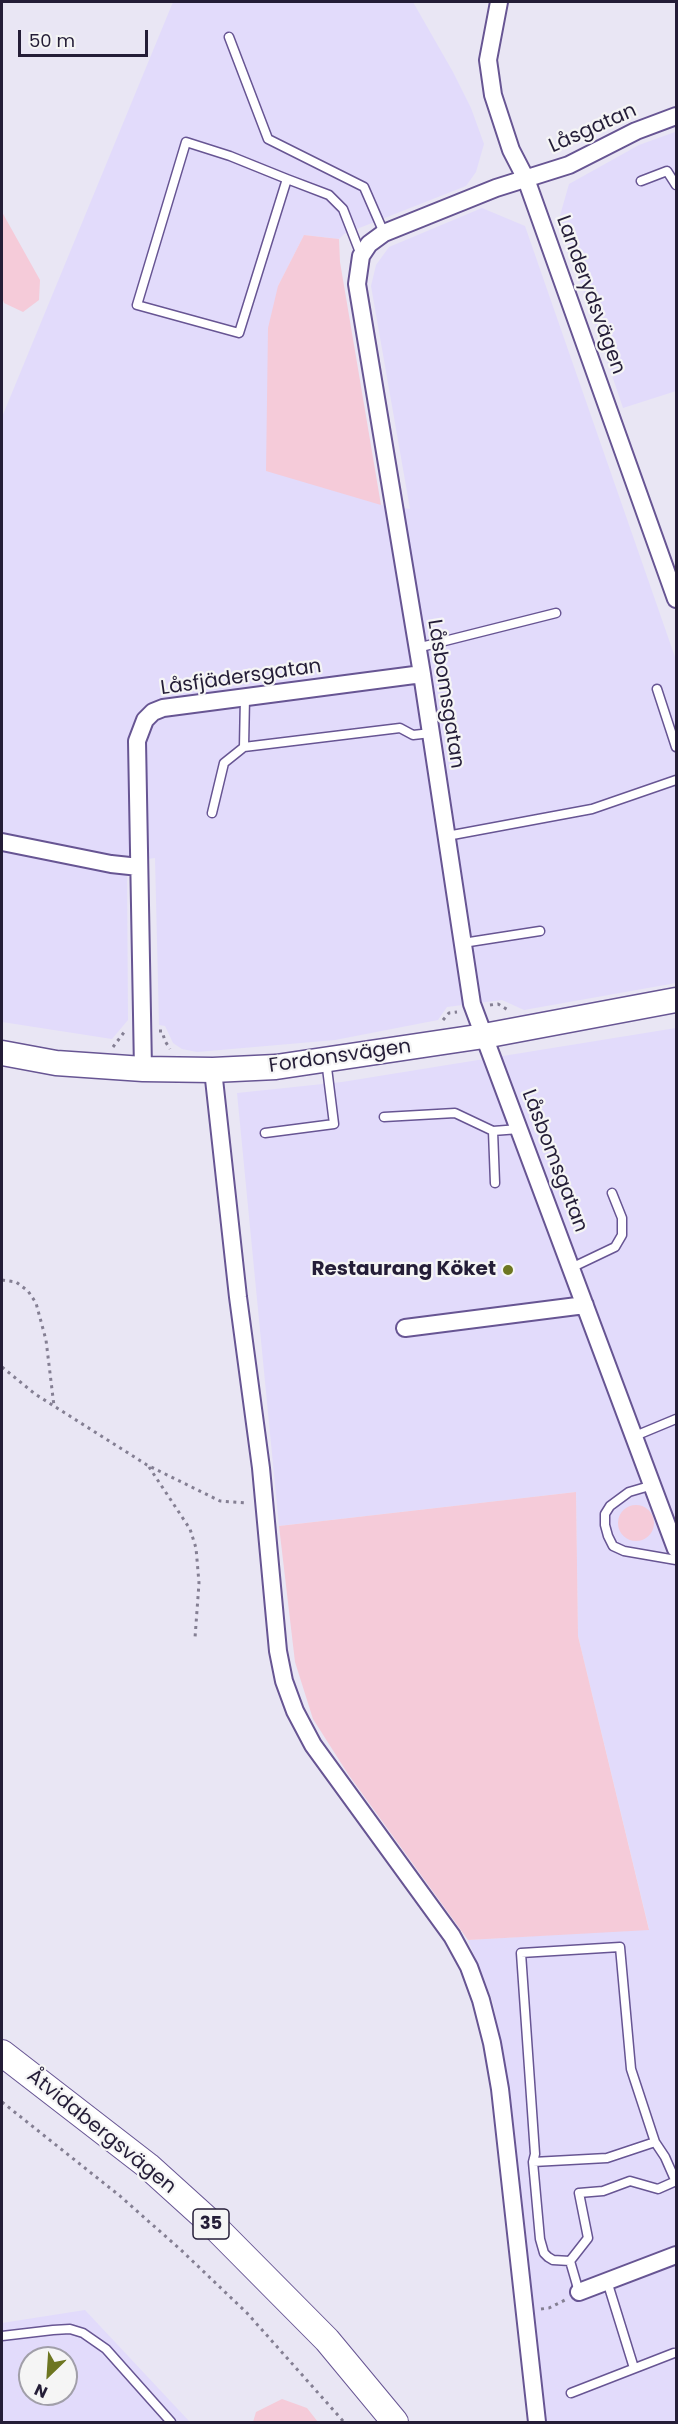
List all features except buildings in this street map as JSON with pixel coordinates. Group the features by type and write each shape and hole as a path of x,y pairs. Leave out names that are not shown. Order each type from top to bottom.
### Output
{"main road":[{"name":"Åtvidabergsvägen","path":"2,2053 148,2166 211,2223 327,2340 395,2422"},
{"name":"Åtvidabergsvägen","path":"2,2075 137,2180 196,2234 258,2292 315,2353 373,2422"}],"street":[{"name":"Landerydsvägen","path":"499,2 489,50 493,95 512,150 526,179 676,599"},
{"name":"Låsgatan","path":"526,179 569,165 636,131 676,116"},
{"path":"361,256 369,244 384,233 496,188 526,179"},
{"name":"Låsbomsgatan","path":"361,256 357,284 422,674 474,1009 676,1550"},
{"name":"Låsfjädersgatan","path":"143,1069 138,741 145,720 153,712 163,708 422,674"},
{"path":"2,842 111,864 140,867"},
{"name":"Fordonsvägen","path":"2,1053 56,1063 143,1069 213,1070 276,1067 484,1036 676,1000"},
{"path":"213,1070 264,1503 278,1651 284,1681 295,1711 313,1745 452,1936 469,1967 481,2000 500,2089 537,2422"},
{"path":"405,1328 585,1305"},
{"path":"579,2292 676,2255"}],"lane":[{"path":"229,38 268,139 364,187 384,233"},
{"path":"287,178 239,333 137,305 186,142 230,156 287,178 329,195 338,202 361,256"},
{"path":"641,181 667,171 676,185"},
{"path":"417,648 556,613"},
{"path":"657,689 676,747"},
{"path":"244,747 245,697"},
{"path":"212,813 224,763 244,747 400,728 413,735 431,733"},
{"path":"447,836 592,809 676,780"},
{"path":"463,942 540,931"},
{"path":"265,1133 334,1124 326,1060"},
{"path":"384,1117 455,1113 493,1131 519,1129"},
{"path":"493,1131 495,1183"},
{"path":"571,1268 615,1246 622,1235 622,1218 612,1193"},
{"path":"634,1436 676,1419"},
{"path":"653,1485 629,1492 610,1506 604,1526 613,1546 624,1551 676,1560"},
{"path":"620,1947 631,2069 655,2142 665,2157 676,2182 658,2189 630,2181 603,2190 579,2193 588,2238 570,2261 553,2260 544,2253 533,2162 535,2154 521,1953 620,1947"},
{"path":"533,2162 608,2158 655,2142"},
{"path":"570,2261 579,2292"},
{"path":"607,2281 634,2368"},
{"path":"2,2337 70,2329 83,2333 106,2349 171,2422"},
{"path":"571,2392 674,2353"}],"path":[{"path":"439,1024 449,1013 498,1004 504,1008 516,1010 519,1030"},
{"path":"106,1051 117,1044 124,1031 162,1031 165,1041 175,1053"},
{"path":"2,1280 16,1282 28,1291 36,1303 46,1340 54,1406"},
{"path":"2,1367 35,1394 147,1465 220,1501 264,1503"},
{"path":"147,1465 190,1529 196,1548 199,1583 195,1638"},
{"path":"2,2102 120,2196 180,2250 247,2313 344,2422"},
{"path":"524,2308 549,2308 579,2292"}],"shaded area":[{"path":"173,2 413,2 453,72 471,108 484,144 476,172 466,186 344,234 339,239 304,235 278,286 381,505 410,509 371,286 376,265 389,247 482,208 525,226 676,660 676,983 524,1010 502,1000 447,1007 438,1020 335,1040 197,1052 182,1049 173,1043 165,1026 159,1025 155,858 127,862 128,1020 112,1039 2,1022 2,417"},
{"path":"675,132 676,391 623,408 559,219 569,184 639,145"},
{"path":"2,212 40,280 39,300 23,312 4,303 2,297"},
{"path":"304,235 339,239 340,262 381,505 266,471 268,328 278,286"},
{"path":"676,1028 676,2422 544,2422 507,2078 493,2002 468,1940 649,1929 578,1636 576,1492 279,1526 237,1093 342,1082"},
{"path":"576,1492 578,1636 649,1930 468,1940 348,1774 313,1719 295,1662 279,1526"},
{"path":"636,1505 649,1510 654,1523 649,1536 636,1541 623,1536 618,1523 623,1510"},
{"path":"85,2310 189,2421 189,2422 2,2422 2,2323"},
{"path":"282,2399 307,2408 318,2422 253,2422 256,2412"}],"place":[{"name":"Restaurang Köket","path":"508,1270"}]}
